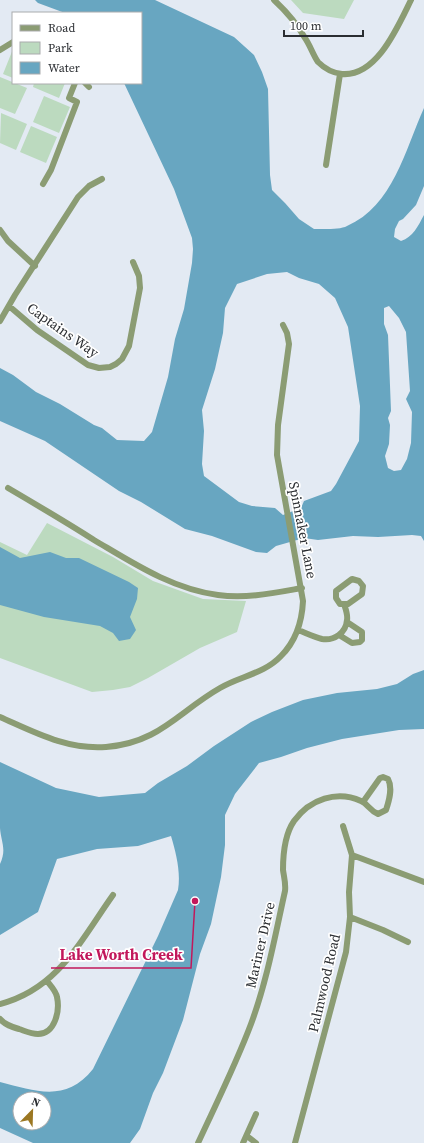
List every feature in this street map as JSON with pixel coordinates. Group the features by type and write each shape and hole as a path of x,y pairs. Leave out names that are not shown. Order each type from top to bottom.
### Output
{"street":[{"path":"274,0 297,26 319,62 328,70 340,74 357,72 372,64 391,36 411,0"},
{"path":"0,50 12,43"},
{"path":"326,165 340,74"},
{"path":"43,184 51,170 77,102 69,98 75,84"},
{"path":"0,321 78,198 89,186 102,179"},
{"path":"0,230 8,241 34,266"},
{"name":"Captains Way","path":"9,306 38,330 88,365 98,368 113,366 122,359 128,350 140,296 139,276 133,262"},
{"name":"Spinnaker Lane","path":"8,488 121,556 179,586 204,593 238,596 271,594 302,588 279,471 277,440 279,413 289,344 287,333 283,325"},
{"path":"352,579 360,581 363,586 362,594 348,604 344,604 337,602 336,591 352,579"},
{"path":"0,717 51,739 78,746 106,747 134,742 153,734 166,727 220,687 254,674 273,663 288,648 298,630 303,612 302,588"},
{"path":"298,630 323,639 330,639 339,635 344,630 347,622 347,614 344,604"},
{"path":"339,635 356,644 362,640 362,632 347,622"},
{"name":"Mariner Drive","path":"198,1143 242,1046 266,978 285,888 283,869 286,837 294,821 308,807 330,796 348,796 363,802 371,811 378,814 386,810 389,801 390,783 388,779 383,777 380,778 363,802"},
{"name":"Palmwood Road","path":"295,1143 346,952 350,917 349,892 352,855 343,826"},
{"path":"352,855 424,882"},
{"path":"0,1004 21,997 47,981 66,962 114,895"},
{"path":"350,917 408,942"},
{"path":"0,1019 10,1026 32,1034 40,1034 48,1031 55,1022 58,1003 55,992 47,981"},
{"path":"244,1143 256,1114"},
{"path":"247,1136 256,1143"}],"green space":[{"path":"291,0 354,0 344,19 303,13"},
{"path":"12,52 12,78 3,74"},
{"path":"0,77 12,82 12,84 17,84 27,88 15,114 0,108"},
{"path":"34,84 65,84 59,98 33,87"},
{"path":"44,96 70,107 59,133 33,122"},
{"path":"1,113 27,124 16,150 0,143"},
{"path":"31,126 57,137 46,163 20,152"},
{"path":"47,523 113,557 153,581 203,599 246,601 237,632 200,648 130,687 113,690 92,692 0,658 0,542 27,555"}],"water":[{"path":"35,0 155,0 234,37 254,55 268,89 270,175 272,190 299,219 314,229 331,229 347,226 363,217 376,205 387,191 396,175 424,108 424,186 416,205 403,219 399,221 395,229 394,237 401,241 409,237 415,231 424,215 424,541 421,536 412,535 378,537 353,536 318,540 304,538 276,546 267,553 256,552 212,536 185,529 141,502 119,491 45,441 0,421 0,368 13,375 36,392 102,428 117,440 144,441 152,432 168,377 175,339 184,309 192,263 192,238 174,189 124,84 142,84 142,12 62,12 38,3","holes":["287,272 299,278 319,284 335,298 348,327 360,406 359,441 331,491 304,501 301,508 283,515 275,508 252,506 239,502 204,476 202,464 204,431 202,410 215,369 223,333 225,308 237,284 267,274","389,306 399,318 406,332 410,391 406,399 412,412 411,443 407,459 401,470 394,471 388,468 385,456 389,444 390,425 388,418 391,411 388,335 384,324 384,308"]},
{"path":"0,547 20,558 50,552 66,558 79,558 129,582 138,588 137,599 130,617 136,630 130,639 119,641 113,633 100,626 44,617 0,605"},
{"path":"424,670 424,729 399,730 342,739 259,763 235,794 225,815 225,845 221,877 211,924 200,954 183,1020 140,1129 130,1143 33,1143 0,1128 0,1082 38,1091 12,1091 12,1131 52,1131 52,1092 72,1087 83,1080 93,1069 158,936 178,890 179,876 171,836 138,846 97,849 57,859 38,912 0,935 0,864 3,850 0,828 0,762 56,788 99,797 145,793 251,722 272,712 303,700 337,693 377,689 397,684 413,674"}],"place":[{"name":"Lake Worth Creek","path":"195,901"}]}
